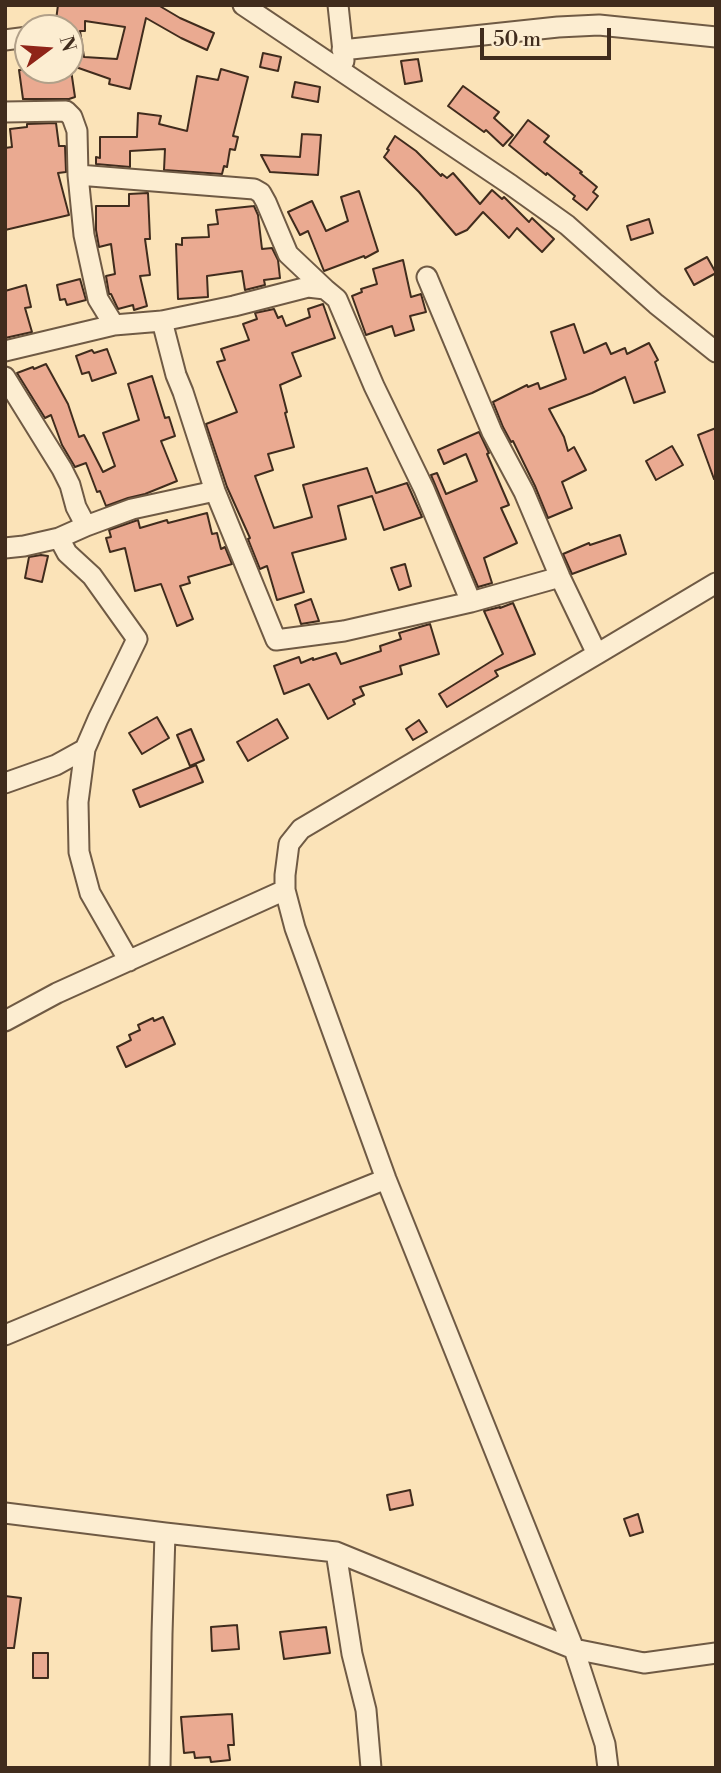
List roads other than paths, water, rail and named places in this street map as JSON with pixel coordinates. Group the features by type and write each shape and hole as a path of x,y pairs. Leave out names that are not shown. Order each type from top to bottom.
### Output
{"street":[{"path":"243,5 567,225 656,304 716,352"},
{"path":"338,5 347,75"},
{"path":"342,50 599,25 716,37"},
{"path":"5,112 66,111 72,117 77,131 84,236 98,299 114,325"},
{"path":"78,175 254,189 261,193 288,254 337,299 374,386 424,489 471,602"},
{"path":"427,277 492,432 524,492 597,654"},
{"path":"5,351 114,325 162,321 308,288 325,289"},
{"path":"162,321 176,375 215,491 276,640 344,631 471,602 560,577"},
{"path":"5,377 62,470 86,526"},
{"path":"5,548 58,538 132,509 215,491"},
{"path":"58,538 67,553 92,576 137,639 85,750 78,802 79,852 90,893 128,961"},
{"path":"608,1768 605,1744 574,1649 386,1179 295,928 285,890 285,875 289,844 301,829 716,583"},
{"path":"5,783 56,765 85,750"},
{"path":"5,1021 57,993 285,890"},
{"path":"5,1335 386,1179"},
{"path":"5,1513 336,1552 574,1649 643,1663 716,1653"},
{"path":"160,1768 165,1533"},
{"path":"336,1552 352,1654 366,1710 372,1768"}]}
